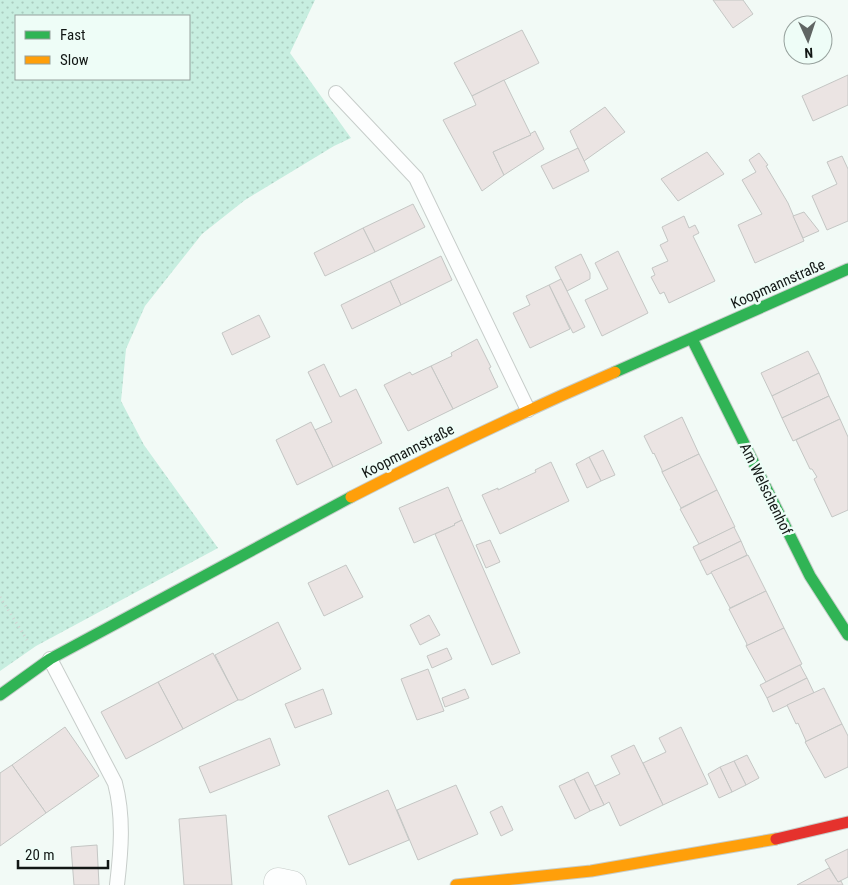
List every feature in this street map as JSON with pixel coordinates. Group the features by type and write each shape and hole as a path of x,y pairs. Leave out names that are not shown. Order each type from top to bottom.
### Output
{"street":[{"name":"Koopmannstraße","path":"0,695 46,661 424,458 848,269"},
{"name":"Am Welschenhof","path":"692,338 810,576 848,635"},
{"path":"456,885 580,879 766,841 848,822"}],"lane":[{"path":"336,93 416,178 528,410"},
{"path":"46,661 89,730 115,783 121,826 117,885"}],"path":[{"path":"0,597 46,661"}],"green space":[{"path":"0,0 315,0 290,53 351,138 334,146 245,200 202,234 145,306 126,349 121,401 144,445 218,548 36,646 0,671"}],"building":[{"path":"713,0 743,0 753,14 733,28"},
{"path":"522,30 539,63 472,96 454,63"},
{"path":"848,75 848,105 813,121 802,96"},
{"path":"504,80 531,135 493,152 504,175 482,191 443,120 476,105 472,96"},
{"path":"605,107 625,132 584,161 570,131"},
{"path":"535,131 544,149 504,175 493,152 531,135"},
{"path":"578,148 589,171 553,189 541,166"},
{"path":"707,152 724,174 678,201 661,179"},
{"path":"759,153 768,165 766,166 788,203 804,241 755,263 738,225 762,214 742,180 756,172 749,160"},
{"path":"842,156 848,169 848,221 827,230 812,196 837,184 827,162"},
{"path":"413,204 425,227 375,252 363,228"},
{"path":"804,212 819,231 803,238 793,216"},
{"path":"684,216 689,228 695,225 699,233 693,236 715,281 669,303 664,292 660,294 651,277 655,275 652,268 668,261 660,245 668,241 662,227"},
{"path":"363,228 375,252 325,276 314,253"},
{"path":"618,251 648,313 602,336 585,300 608,289 595,263"},
{"path":"581,254 590,273 590,279 567,291 555,267"},
{"path":"441,256 452,280 401,305 390,281"},
{"path":"561,279 585,327 573,333 549,285"},
{"path":"390,281 401,305 352,329 341,305"},
{"path":"549,285 570,329 530,348 513,313 530,305 526,296"},
{"path":"259,315 270,337 232,355 222,333"},
{"path":"477,339 491,367 489,368 498,387 453,409 431,366 452,356 451,353"},
{"path":"808,351 819,373 772,396 761,373"},
{"path":"324,364 340,397 356,389 382,443 333,467 315,430 332,422 308,372"},
{"path":"431,366 453,409 408,431 384,385 410,372 412,375"},
{"path":"819,373 829,396 782,418 772,396"},
{"path":"829,396 840,419 793,441 782,418"},
{"path":"682,417 699,454 662,472 644,436"},
{"path":"840,419 848,437 848,510 832,517 814,479 817,477 812,469 810,469 796,440"},
{"path":"311,422 333,467 297,485 276,440"},
{"path":"603,450 615,475 601,481 589,457"},
{"path":"699,454 717,490 681,508 662,472"},
{"path":"589,457 601,481 587,488 576,464"},
{"path":"551,462 569,501 500,534 482,495 498,488 498,490 536,472 535,470"},
{"path":"448,487 462,520 414,543 399,508"},
{"path":"717,490 735,527 699,544 680,509"},
{"path":"462,520 520,653 492,665 435,534"},
{"path":"734,527 741,541 700,561 693,547"},
{"path":"490,540 500,562 486,568 476,545"},
{"path":"741,541 747,555 707,575 700,561"},
{"path":"748,555 766,591 730,608 711,572"},
{"path":"346,565 363,597 324,616 308,583"},
{"path":"766,591 784,628 746,646 747,644 729,609"},
{"path":"429,615 440,635 420,645 410,625"},
{"path":"278,622 301,669 242,700 238,700 215,655"},
{"path":"784,628 802,664 766,682 746,646"},
{"path":"447,648 452,659 432,668 427,656"},
{"path":"213,653 238,700 183,729 158,682"},
{"path":"800,665 807,678 767,698 760,685"},
{"path":"428,669 444,711 417,720 401,679"},
{"path":"807,678 814,693 773,712 767,698"},
{"path":"158,682 183,729 126,759 101,712"},
{"path":"824,688 842,724 805,742 798,723 796,724 787,705"},
{"path":"323,689 332,714 295,728 285,704"},
{"path":"465,689 469,698 445,707 442,698"},
{"path":"842,724 848,736 848,767 825,778 805,742"},
{"path":"65,727 99,776 46,813 12,765"},
{"path":"681,727 708,784 663,805 643,763 666,752 659,738"},
{"path":"270,738 280,765 210,793 199,767"},
{"path":"634,745 663,805 620,826 609,802 604,805 595,786 620,774 611,756"},
{"path":"747,755 759,778 746,785 734,761"},
{"path":"734,761 746,785 732,792 720,767"},
{"path":"12,765 46,813 0,846 0,773"},
{"path":"720,767 732,792 719,798 708,774"},
{"path":"588,772 604,805 590,811 574,779"},
{"path":"574,779 590,811 575,819 559,786"},
{"path":"456,785 478,834 418,860 397,810"},
{"path":"388,790 409,840 349,865 328,816"},
{"path":"502,806 513,830 501,836 490,812"},
{"path":"226,815 232,885 184,885 179,819"},
{"path":"97,845 99,885 74,885 71,847"},
{"path":"848,849 848,877 838,882 825,860"},
{"path":"829,868 838,882 841,881 843,885 797,885"}],"traffic: fast":[{"path":"615,372 848,269"},
{"path":"692,339 810,576 848,635"},
{"path":"0,695 50,659 351,497"}],"traffic: slow":[{"path":"351,497 482,432 615,372"},
{"path":"456,885 591,871 776,839"}],"traffic: jam":[{"path":"776,839 848,822"}]}
